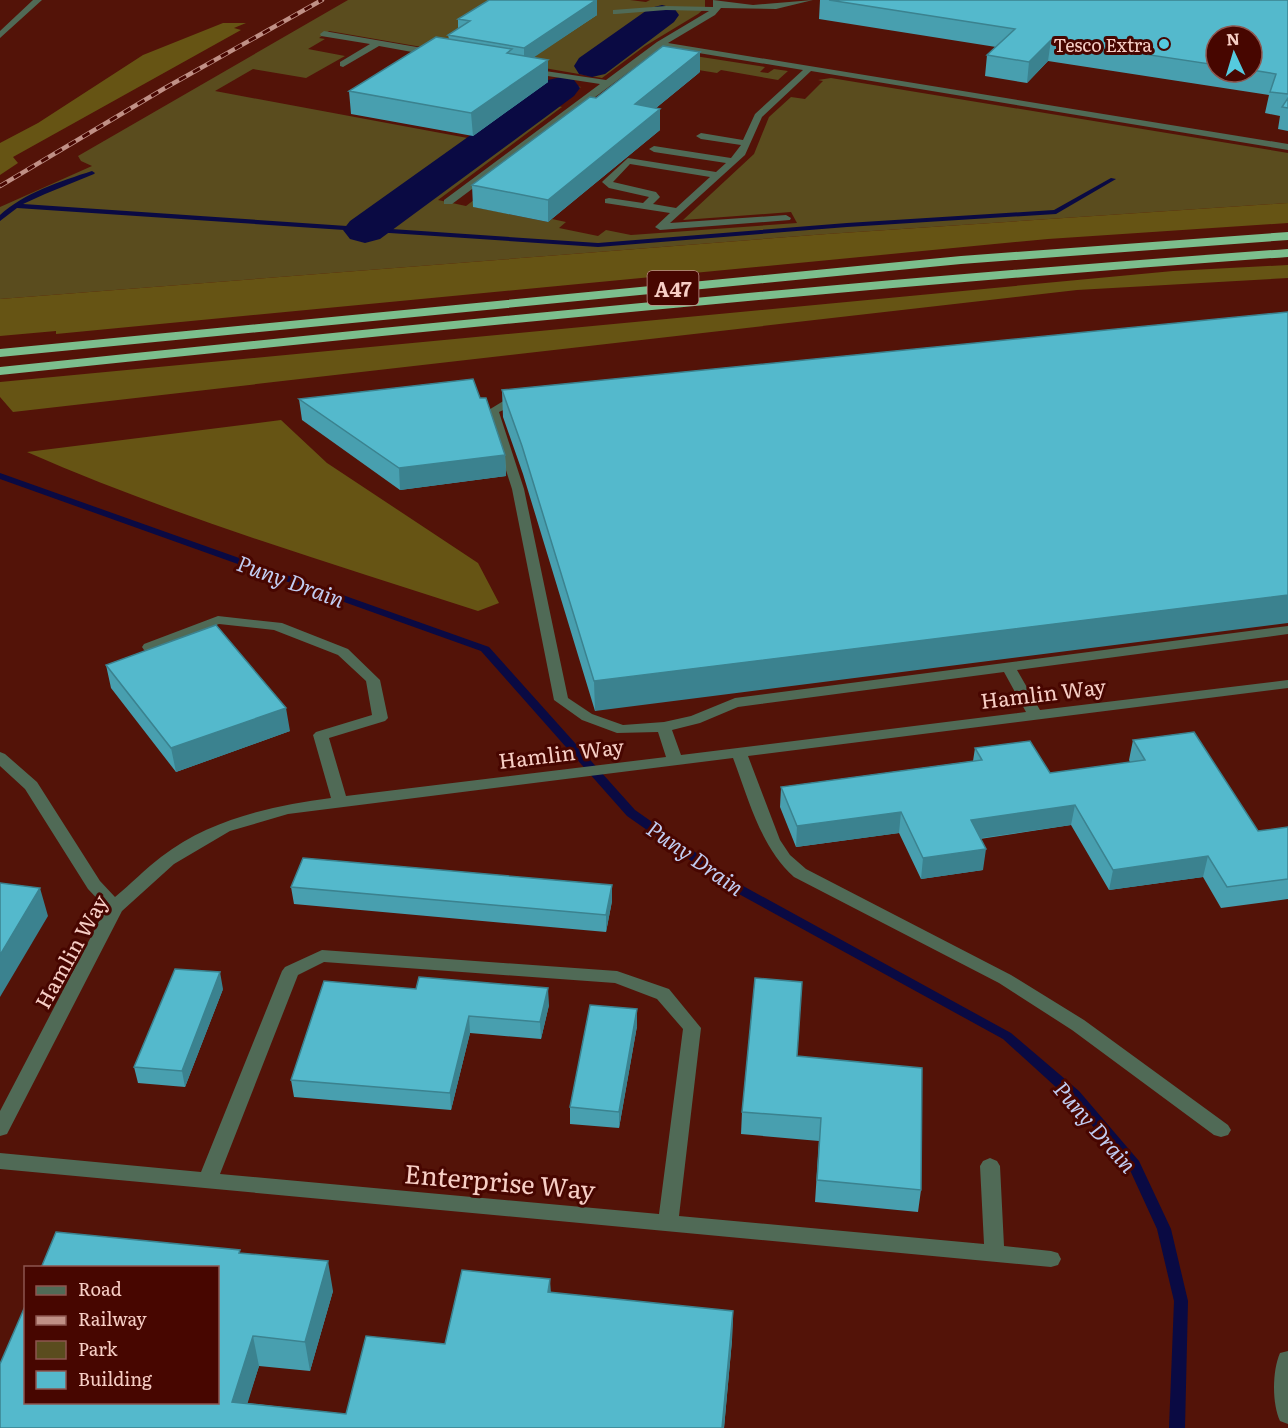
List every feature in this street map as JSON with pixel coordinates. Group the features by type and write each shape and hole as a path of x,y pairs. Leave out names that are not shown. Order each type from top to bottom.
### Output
{"highway":[{"name":"A47","path":"0,353 961,260 1288,236"},
{"name":"A47","path":"0,371 549,315 1027,271 1288,253"}],"street":[{"path":"0,35 38,0"},
{"path":"616,12 717,5 783,7 809,0"},
{"path":"448,202 660,44 717,5"},
{"path":"324,34 446,56"},
{"path":"343,64 377,44"},
{"path":"660,44 1288,147"},
{"path":"516,67 608,83"},
{"path":"786,218 660,227 742,153 758,116 810,68"},
{"path":"700,136 747,143"},
{"path":"654,149 734,161"},
{"path":"646,206 655,197 652,194 612,186 608,182 628,161 718,176"},
{"path":"609,201 678,211"},
{"path":"533,398 509,403 493,411 518,489 561,700 587,717 622,730 664,727 695,720 735,703 1288,630"},
{"path":"149,647 218,621 277,626 343,652 373,680 380,718 321,735 340,802"},
{"path":"1008,667 1036,716"},
{"name":"Hamlin Way","path":"0,1129 115,907 168,860 224,827 287,809 1288,684"},
{"path":"664,727 675,761"},
{"path":"739,753 772,840 784,859 800,873 1005,979 1078,1025 1221,1130"},
{"path":"0,757 31,786 94,885 115,907"},
{"path":"208,1180 291,971 301,966 322,956 618,976 663,994 692,1028 668,1223"},
{"name":"Enterprise Way","path":"0,1161 1051,1258"},
{"path":"990,1166 994,1253"},
{"path":"1288,1360 1286,1375 1288,1414"}],"green space":[{"path":"348,0 630,0 646,2 650,0 705,0 705,8 698,14 645,46 602,78 329,31 319,38 325,39 308,49 345,56 306,78 253,69 215,91 473,139 554,81 581,87 555,105 562,107 438,200 466,206 591,111 474,207 548,222 552,219 566,222 559,228 598,236 606,230 631,235 797,223 791,212 683,220 754,154 769,117 791,97 805,99 823,81 818,80 831,78 1288,153 1288,203 827,234 0,299 0,207 92,166 81,161 78,156"},
{"path":"669,52 765,67 760,72 768,73 774,69 788,71 778,80 721,70 717,73 661,64"}],"shaded area":[{"path":"223,23 246,23 234,28 241,30 13,157 18,163 0,175 0,143 38,123 143,55"},
{"path":"1288,203 1288,223 1048,239 56,334 56,331 0,336 0,299 827,234"},
{"path":"1288,265 1288,278 1077,290 13,412 0,397 0,382 1173,271"},
{"path":"281,420 327,463 478,563 499,603 478,611 194,518 27,452"}],"building":[{"path":"489,0 596,0 524,48 448,35 470,21 458,19"},
{"path":"829,0 1288,0 1288,94 1270,92 1276,74 1264,72 1264,24 1204,24 1204,63 1051,40 1029,62 987,55 1015,29"},
{"path":"436,37 512,49 507,53 548,60 471,113 349,91"},
{"path":"663,46 700,52 635,104 660,109 548,200 472,185 590,97 596,98"},
{"path":"1288,98 1288,108 1282,107"},
{"path":"1288,312 1288,595 594,681 522,446 502,390"},
{"path":"473,379 480,398 486,398 505,455 399,468 299,399"},
{"path":"216,625 286,708 171,748 106,665"},
{"path":"1194,732 1258,831 1288,827 1288,879 1227,887 1208,856 1113,870 1075,805 971,820 986,849 923,858 901,812 797,826 781,787 982,760 975,748 1030,741 1050,773 1145,760 1133,740"},
{"path":"303,858 612,885 606,915 291,887"},
{"path":"0,883 40,888 0,955"},
{"path":"175,969 220,972 182,1071 134,1067"},
{"path":"419,977 548,988 540,1022 469,1016 450,1093 291,1080 324,981 416,989"},
{"path":"755,978 802,982 797,1056 922,1068 921,1190 817,1180 821,1118 742,1112"},
{"path":"590,1005 637,1009 619,1112 570,1107"},
{"path":"56,1232 328,1261 305,1342 253,1336 232,1402 346,1414 366,1336 445,1344 462,1270 550,1279 548,1292 733,1311 722,1428 0,1428 0,1364 24,1309 24,1404 219,1404 219,1266 42,1266"}],"waterway":[{"path":"592,66 662,15"},
{"path":"365,230 561,88"},
{"path":"15,206 43,192 92,173"},
{"path":"15,206 598,245 847,225 1056,212 1113,179"},
{"path":"0,219 15,206"},
{"name":"Puny Drain","path":"0,476 485,649 631,813 741,890 1007,1036 1074,1095 1134,1165 1164,1229 1181,1301 1177,1428"}],"railway":[{"path":"0,186 165,88 322,0"}],"place":[{"name":"Tesco Extra","path":"1164,44"}]}
